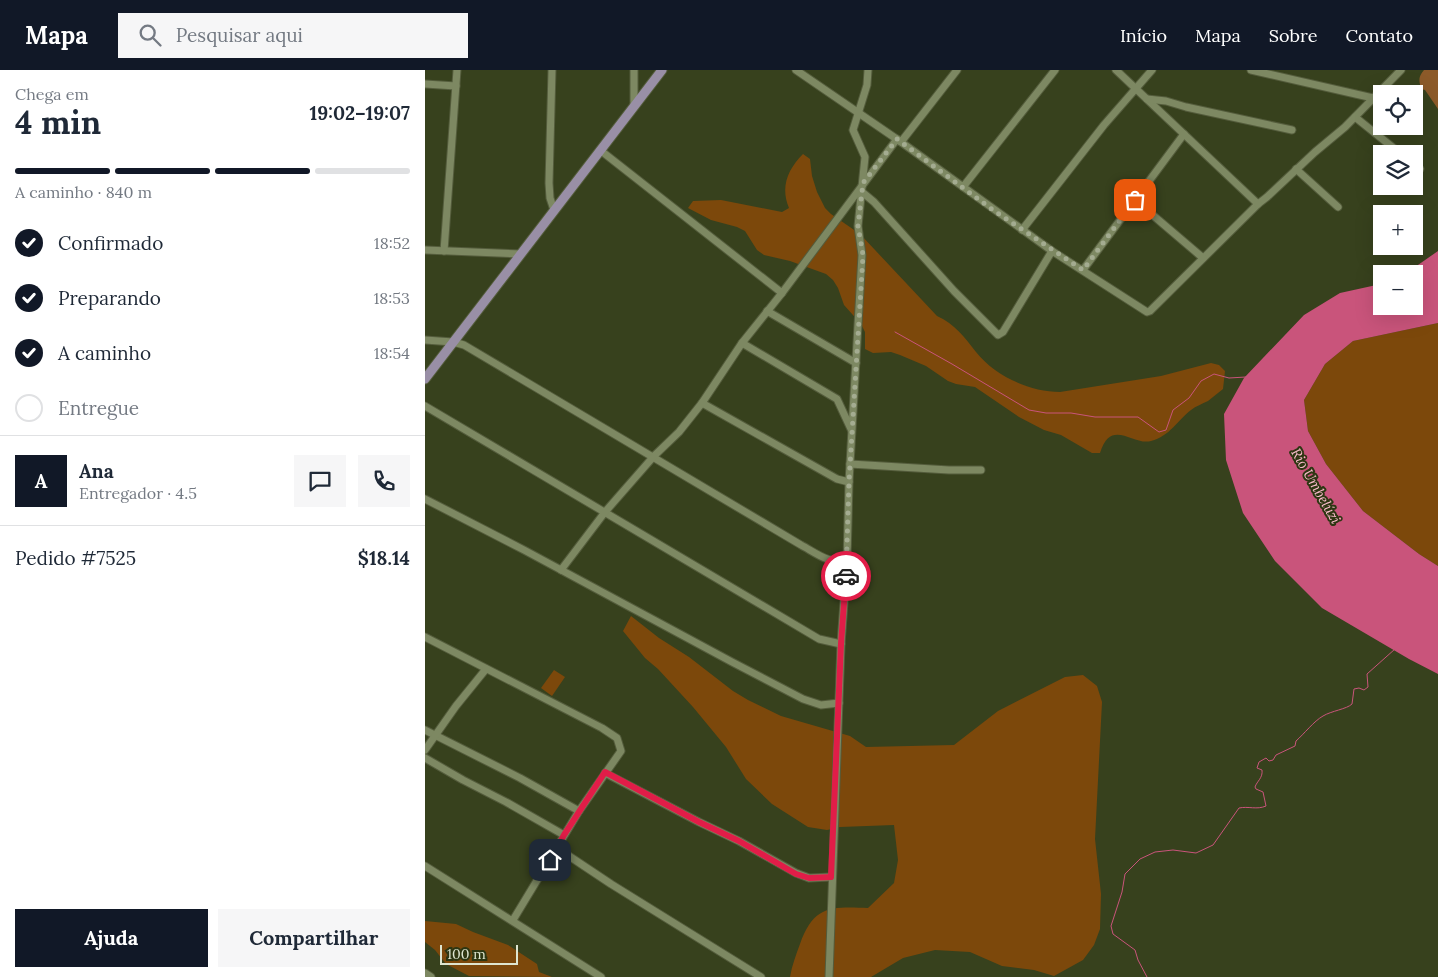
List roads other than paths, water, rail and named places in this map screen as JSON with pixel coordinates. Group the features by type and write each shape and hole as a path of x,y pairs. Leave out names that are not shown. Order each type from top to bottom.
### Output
{"main road":[{"path":"425,379 662,70"}],"street":[{"path":"444,252 457,70"},
{"path":"552,70 549,183 550,198 554,210"},
{"path":"634,70 634,106"},
{"path":"796,70 1052,251 1147,312 1258,204 1355,118 1373,98 1251,70"},
{"path":"829,977 831,877 841,644 863,255 858,226 865,157 853,130 867,84 868,70"},
{"path":"561,570 605,512 654,456 679,432 702,403 742,343 782,293 863,183 957,70"},
{"path":"963,187 1055,70"},
{"path":"1116,70 1258,204"},
{"path":"1022,230 1135,87 1152,70"},
{"path":"1385,85 1397,71"},
{"path":"425,84 456,86"},
{"path":"1147,98 1292,130"},
{"path":"1355,118 1390,145"},
{"path":"1083,270 1184,134"},
{"path":"600,150 782,293"},
{"path":"1296,169 1338,207"},
{"path":"862,192 874,202 998,336 1003,332 1052,251"},
{"path":"1135,200 1203,258"},
{"path":"425,250 521,254"},
{"path":"767,311 856,363"},
{"path":"425,340 453,342 464,345 828,560 835,562 847,560"},
{"path":"742,343 837,399 853,432"},
{"path":"702,403 837,479 849,482"},
{"path":"425,406 819,639 841,644"},
{"path":"850,464 981,470"},
{"path":"425,499 803,699 821,705 839,703"},
{"path":"425,637 614,736 620,745 621,750 579,811 513,920"},
{"path":"425,750 486,668"},
{"path":"425,730 520,778 579,811"},
{"path":"425,758 564,835"},
{"path":"605,772 739,841 796,874 809,878 831,877"},
{"path":"557,848 611,884 761,977"},
{"path":"425,866 601,977"},
{"path":"425,973 431,977"}],"water":[{"name":"Rio Umbelúzi","path":"1438,251 1438,323 1353,341 1325,364 1304,400 1308,431 1326,464 1363,511 1419,554 1438,566 1438,674 1322,608 1275,561 1243,513 1226,460 1224,414 1244,378 1304,315 1340,293 1373,286 1373,315 1423,315 1423,265 1418,265"}],"waterway":[{"path":"895,332 1029,410 1095,417 1138,417 1159,432 1166,430 1173,410 1189,398 1201,381 1214,374 1229,378 1246,377"},
{"path":"1147,977 1135,950 1113,934 1111,926 1122,892 1125,874 1140,859 1155,852 1173,850 1196,853 1213,845 1239,808 1266,806 1263,792 1255,787 1262,773 1262,770 1257,768 1259,762 1266,758 1269,761 1273,760 1276,755 1295,746 1296,741 1320,718 1352,704 1354,689 1364,690 1368,687 1367,674 1395,649"}]}
